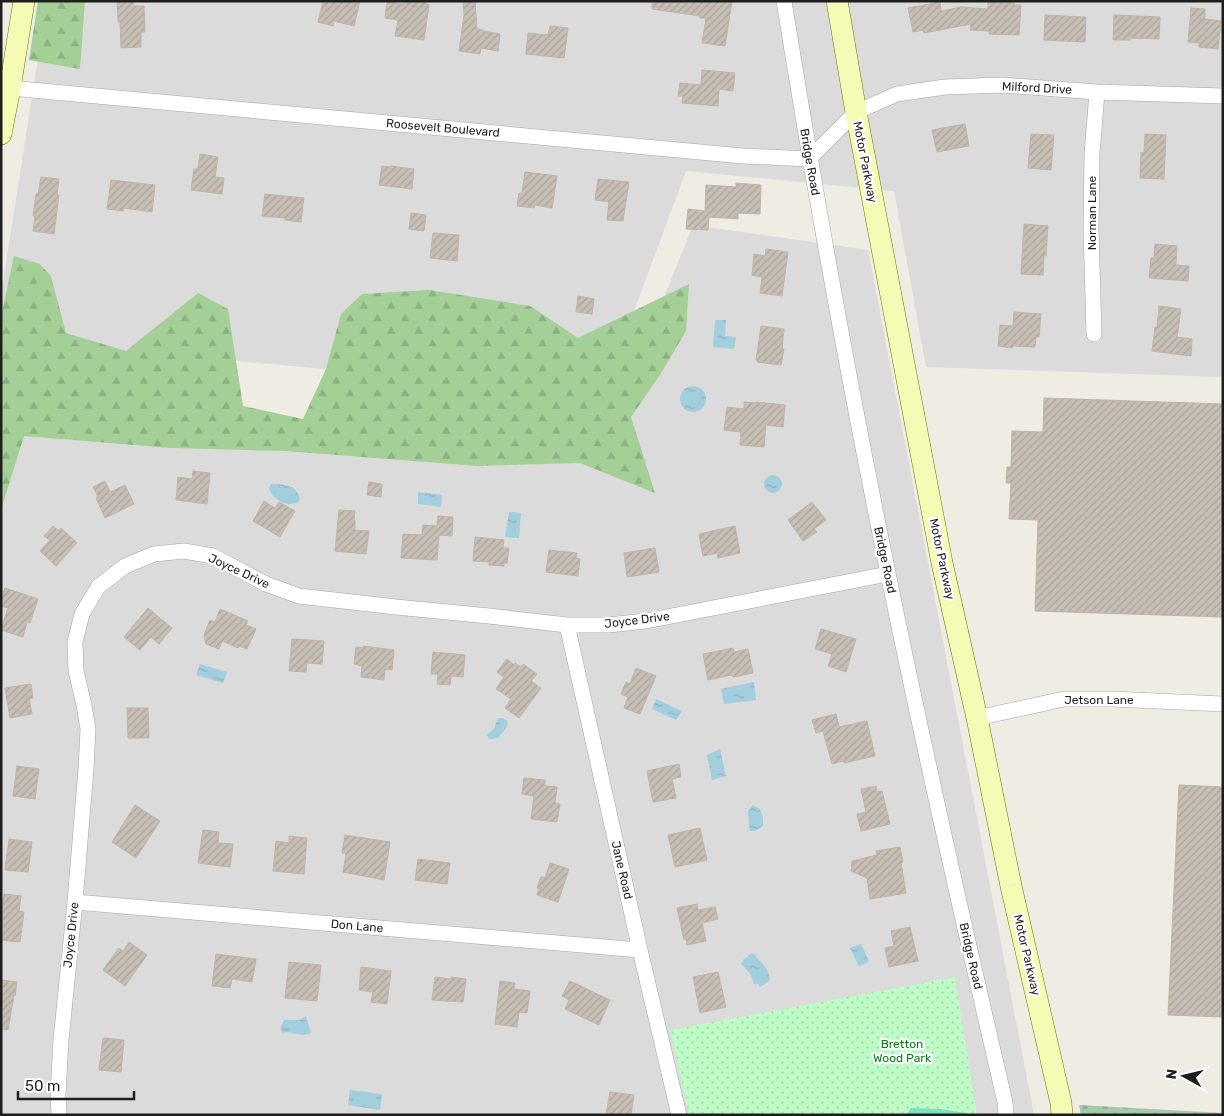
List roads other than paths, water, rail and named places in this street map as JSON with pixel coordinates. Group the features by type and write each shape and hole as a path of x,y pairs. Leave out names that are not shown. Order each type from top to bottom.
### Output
{"main road":[{"path":"1,134 24,1"},
{"name":"Motor Parkway","path":"836,1 942,563 977,718 1011,886 1061,1103 1062,1115"}],"street":[{"name":"Bridge Road","path":"784,1 809,159 888,574 965,930 1005,1102 1006,1115"},
{"name":"Milford Drive","path":"856,112 897,94 945,87 1002,86 1097,92 1223,96"},
{"name":"Roosevelt Boulevard","path":"10,88 743,156 809,159"},
{"name":"Norman Lane","path":"1094,334 1091,229 1092,154 1097,92"},
{"path":"809,159 856,112"},
{"name":"Joyce Drive","path":"59,1115 58,1094 61,1040 88,729 76,671 75,642 82,614 98,587 125,566 154,554 184,551 213,556 266,584 299,596 567,625 608,625 646,621 888,574"},
{"name":"Jane Road","path":"567,625 679,1115"},
{"name":"Jetson Lane","path":"977,718 1064,699 1112,699 1223,704"},
{"name":"Don Lane","path":"74,902 640,950"}],"water":[{"path":"715,320 726,320 725,336 736,337 734,349 713,347"},
{"path":"693,386 702,390 706,399 702,408 693,412 684,408 680,399 684,390"},
{"path":"773,475 779,478 782,484 779,490 773,493 767,490 764,484 767,478"},
{"path":"271,484 290,486 299,495 300,501 291,504 282,502 271,492 269,488"},
{"path":"418,492 442,495 441,507 418,504"},
{"path":"509,512 521,513 519,538 505,537"},
{"path":"200,664 227,672 223,683 196,675"},
{"path":"754,682 756,700 724,704 721,689"},
{"path":"656,699 682,711 676,720 652,709"},
{"path":"499,718 508,721 507,727 498,738 489,739 487,735 494,729"},
{"path":"720,749 726,776 712,780 707,755"},
{"path":"753,805 760,809 763,826 755,831 750,831 748,811"},
{"path":"861,944 869,961 859,967 850,948"},
{"path":"752,953 767,969 770,978 768,982 760,987 759,984 754,984 749,972 741,964"},
{"path":"306,1016 311,1033 302,1035 289,1032 282,1033 281,1028 284,1020 300,1020"},
{"path":"350,1090 382,1094 380,1110 348,1105"}],"park label":[{"name":"Bretton Wood Park","path":"902,1051"}]}
